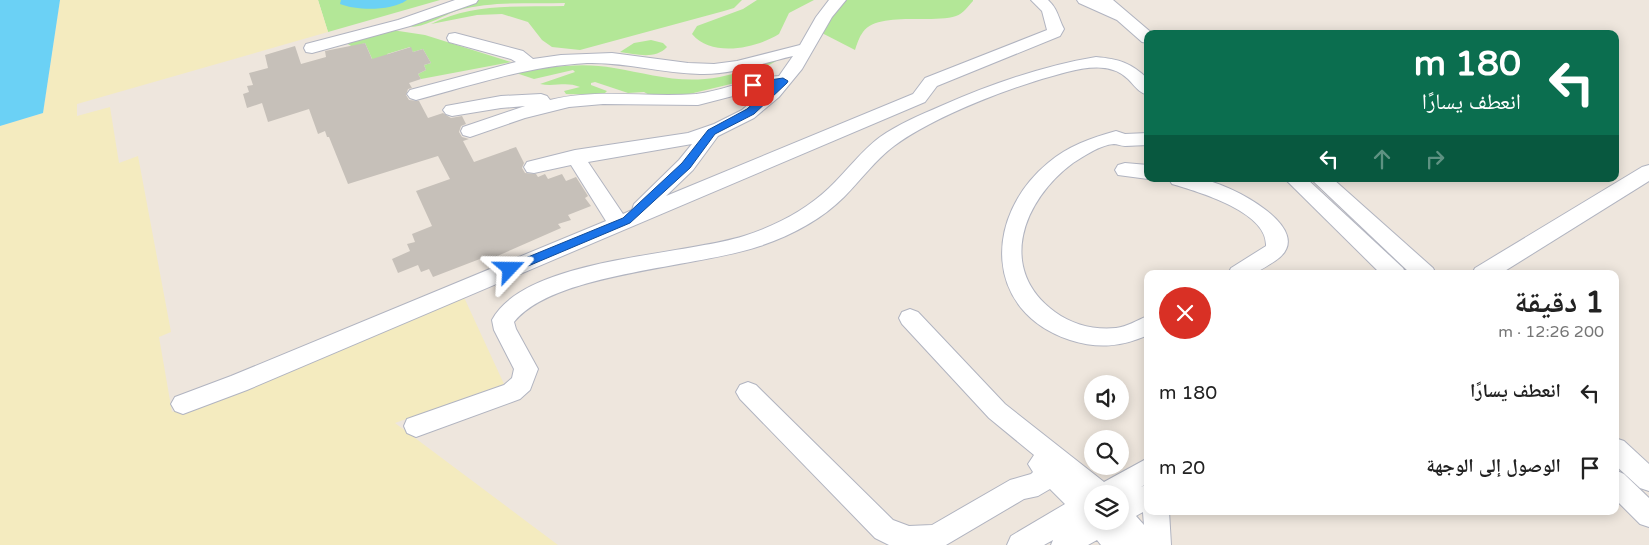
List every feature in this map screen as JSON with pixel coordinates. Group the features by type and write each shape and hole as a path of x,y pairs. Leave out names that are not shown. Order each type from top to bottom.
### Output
{"street":[{"path":"312,48 361,33 396,26 470,0"},
{"path":"534,167 575,156 670,145 711,132 751,111 783,81 806,49 821,20 838,0"},
{"path":"1085,0 1107,12 1124,17"},
{"path":"1104,0 1144,34"},
{"path":"1124,0 1156,30"},
{"path":"183,404 239,383 917,99 923,95 930,82 1051,35 1056,29 1050,2"},
{"path":"454,38 518,56 529,64"},
{"path":"416,94 488,73 529,64 575,58 614,58 688,69 713,69 740,66 806,49"},
{"path":"416,426 512,392 522,383 526,369 503,325 505,315 520,302 554,286 589,276 733,247 766,236 812,212 836,192 878,149 920,122 999,88 1081,64 1105,62 1124,68 1144,86"},
{"path":"1105,62 1119,71 1144,97"},
{"path":"470,131 558,105 602,98 698,99 726,94 760,83 783,81"},
{"path":"452,110 485,104 531,100 545,101 558,105"},
{"path":"1144,127 1119,131 1116,133 1116,136 1077,150 1057,164 1026,201 1016,225 1012,262 1017,281 1029,301 1061,327 1082,335 1104,338 1126,335 1144,327"},
{"path":"623,222 686,165 711,132"},
{"path":"1116,136 1123,140 1144,139"},
{"path":"575,156 623,222"},
{"path":"1125,170 1144,172"},
{"path":"1490,270 1644,181"},
{"path":"1187,182 1234,200 1272,225 1278,238 1276,250 1244,270"},
{"path":"1285,182 1290,185 1308,183 1420,270"},
{"path":"1308,183 1391,270"},
{"path":"910,318 998,411 1084,493"},
{"path":"748,392 876,522 893,536 916,540 937,536 1019,488 1038,484 1053,465"},
{"path":"998,411 1007,429 1028,451 1053,465"},
{"path":"1019,488 1028,471 1028,451"},
{"path":"1619,453 1649,480"},
{"path":"1129,486 1144,473"},
{"path":"1619,486 1649,515"},
{"path":"1129,502 1144,497"},
{"path":"1156,515 1158,545"},
{"path":"1020,545 1084,518"},
{"path":"1064,545 1084,527"},
{"path":"1111,530 1118,545"},
{"path":"1125,530 1143,545"}],"green space":[{"path":"318,0 440,0 328,32"},
{"path":"473,0 742,0 734,8 580,50 552,47 542,40 528,22 502,14 477,15 431,24 463,12 479,9 564,6 565,3 485,5 459,10 420,26 409,26"},
{"path":"757,0 814,0 789,13 779,34 759,43 735,48 723,48 711,46 692,34 697,26 743,9"},
{"path":"843,0 973,1 963,12 956,16 934,19 893,20 870,26 863,32 855,50 820,32"},
{"path":"392,30 425,35 511,62 421,79 418,74 426,70 424,65 431,63 423,49 413,52 410,47 387,54 389,58 374,63 365,43 353,47 346,43"},
{"path":"651,40 663,43 667,47 657,54 651,55 620,52 634,43"},
{"path":"782,58 735,83 681,96 653,97 644,92 628,93 595,82 591,83 591,85 607,91 603,95 566,94 564,91 580,87 570,84 540,84 575,72 573,70 534,79 516,73 553,67 590,65 693,80 734,74"}],"sand":[{"path":"60,0 318,0 328,32 77,104 77,116 110,107 119,163 138,156 171,332 159,337 172,412 462,293 504,384 395,423 558,545 0,545 0,126 43,113"}],"water":[{"path":"0,0 60,0 43,113 0,126"},
{"path":"341,0 407,0 384,8 365,9 340,4"}],"building":[{"path":"365,43 372,59 411,47 413,52 423,49 431,63 424,65 426,70 418,74 421,79 409,83 412,88 408,89 406,95 409,100 419,101 428,118 443,113 451,118 462,116 466,124 461,126 459,132 462,137 469,139 463,141 474,162 516,147 524,163 522,168 525,173 536,174 538,177 545,174 548,179 562,174 566,181 576,177 588,196 585,198 591,206 568,215 571,220 558,224 561,228 486,261 485,257 433,277 429,269 421,272 418,265 398,273 392,259 410,251 407,244 415,242 412,234 432,226 416,191 450,179 438,156 348,184 329,137 327,137 325,131 318,134 309,109 268,122 262,103 247,108 243,94 249,92 247,86 253,85 249,73 268,68 265,55 295,46 301,64 326,57 325,51"}],"route":[{"path":"510,269 626,221 660,192 686,165 705,143 711,132 751,111 773,93 783,81 768,81 753,85"}]}
